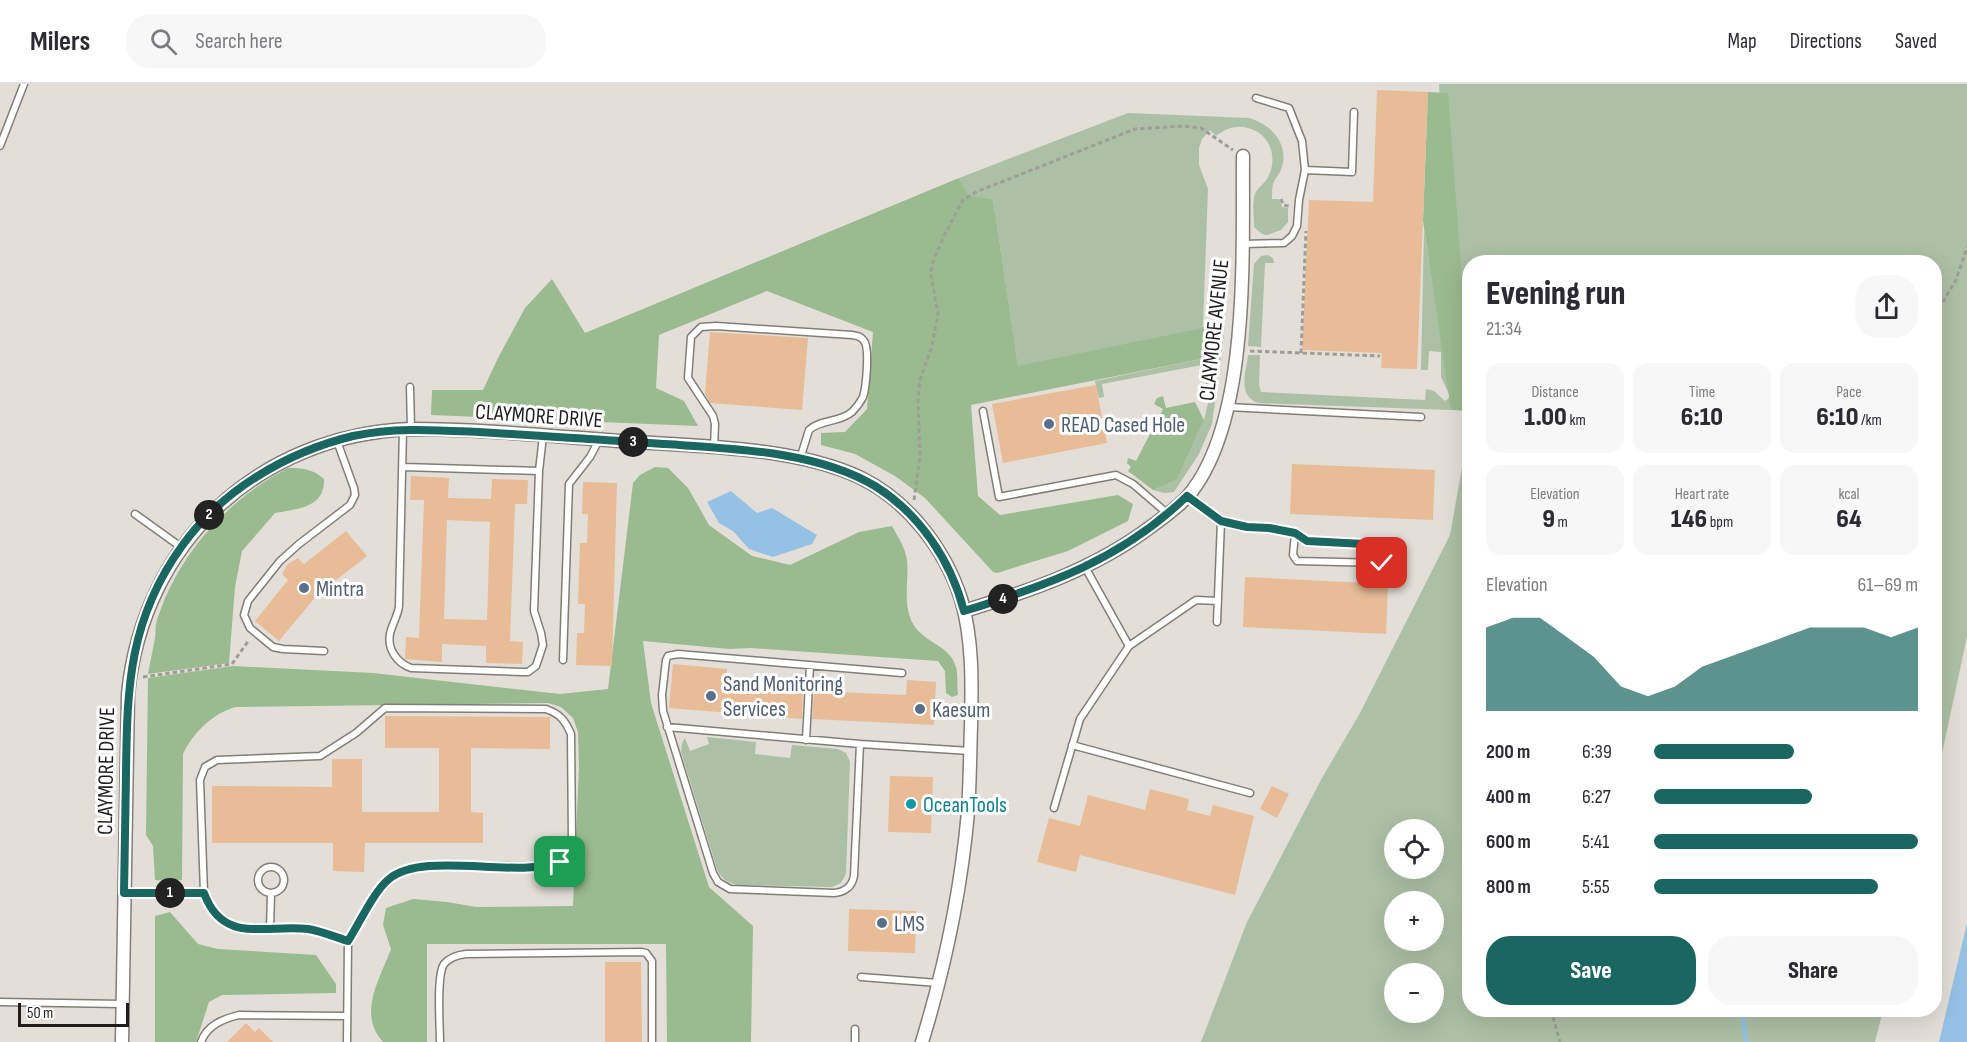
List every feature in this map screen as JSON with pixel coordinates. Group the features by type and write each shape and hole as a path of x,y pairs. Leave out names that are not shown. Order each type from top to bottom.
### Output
{"street":[{"name":"CLAYMORE AVENUE","path":"964,611 1030,591 1085,567 1125,546 1168,514 1187,496 1203,474 1215,450 1228,407 1236,350 1243,244 1243,156"},
{"name":"CLAYMORE DRIVE","path":"122,1042 126,734 130,676 137,638 160,583 181,547 206,518 250,481 286,460 337,441 372,433 407,429 714,447 800,459 861,478 892,498 923,529 941,555 955,582 964,611 970,674 969,797 962,863 953,915 924,1042"}],"lane":[{"path":"0,146 24,84"},
{"path":"1243,244 1284,243 1292,236 1297,226 1305,170 1302,141 1289,108 1256,98"},
{"path":"1305,170 1352,172 1354,112"},
{"path":"714,447 713,416 688,378 689,344 694,332 701,327 716,326 852,335 861,338 865,341 867,351 862,399 844,418 817,424 809,430 800,459"},
{"path":"410,387 404,466 399,606 389,642 394,656 411,668 528,672 536,666 543,645 534,611 539,471 543,436"},
{"path":"1228,407 1421,417"},
{"path":"983,411 999,497 1116,475 1132,484 1168,514"},
{"path":"563,660 569,484 600,440"},
{"path":"324,651 278,648 269,644 245,620 245,610 248,601 287,554 354,500 354,488 337,441"},
{"path":"404,466 539,471"},
{"path":"1187,496 1221,521 1295,533 1307,541 1383,545 1388,551 1388,559 1382,563 1298,561 1293,555 1295,533"},
{"path":"135,514 181,547"},
{"path":"1217,622 1221,521"},
{"path":"1085,567 1129,646"},
{"path":"1054,808 1080,719 1129,646 1196,600 1218,601"},
{"path":"860,744 854,876 851,885 841,892 834,893 737,891 723,886 715,879 667,727 662,700 664,664 668,656 678,654 902,673"},
{"path":"806,740 810,665"},
{"path":"347,1042 348,941 376,893 389,879 408,869 437,866 549,866 560,862 568,854 572,842 571,734 567,723 559,713 546,709 385,708 356,733 320,756 217,760 205,767 200,780 204,893 216,916 232,927 309,929 348,941"},
{"path":"667,727 806,740 970,751"},
{"path":"1071,745 1250,793"},
{"path":"272,866 282,870 285,880 281,890 271,894 261,890 257,879 262,870 272,866"},
{"path":"124,893 204,893"},
{"path":"270,929 271,894"},
{"path":"440,1042 441,972 446,961 452,957 466,954 642,952 646,953 652,961 652,1042"},
{"path":"861,977 938,983"},
{"path":"0,1002 122,1004"},
{"path":"201,1042 203,1035 214,1025 226,1018 239,1015 347,1017"},
{"path":"855,1029 855,1042"}],"path":[{"path":"908,512 915,498 920,457 918,401 920,380 933,346 938,313 931,276 932,264 963,200 976,192 1135,129 1184,126 1202,128 1243,156"},
{"path":"1281,199 1285,206 1298,207"},
{"path":"1301,353 1306,229"},
{"path":"1942,303 1956,280 1967,247"},
{"path":"1236,350 1380,356"},
{"path":"130,676 143,677 232,664 255,632"},
{"path":"1553,1017 1560,1042"}],"green space":[{"path":"1439,84 1967,84 1967,637 1942,753 1942,255 1462,255 1462,383 1452,311"},
{"path":"1428,92 1448,93 1462,280 1462,411 1451,410 1423,221"},
{"path":"1128,113 1249,118 1271,130 1283,150 1282,167 1273,184 1272,199 1279,199 1282,207 1288,208 1288,222 1281,230 1267,235 1254,227 1253,210 1255,194 1267,179 1272,165 1271,150 1264,137 1258,132 1241,127 1228,129 1216,136 1210,130 1202,139 1199,148 1199,165 1208,189 1203,327 1225,325 1212,424 1199,454 1174,492 1164,493 1153,490 1177,480 1204,420 1209,399 1202,365 1102,384 1104,397 1099,398 1095,381 1206,358 1018,367 993,199 969,197 959,178"},
{"path":"959,178 969,196 993,199 1018,366 1203,328 1206,358 971,405 978,496 1000,515 1118,495 1133,504 1128,521 1068,551 997,573 993,572 925,498 895,476 855,454 821,445 821,433 845,432 867,409 873,332 767,291 659,335 656,388 684,401 698,426 431,415 432,390 483,390 525,308 552,279 585,333"},
{"path":"1424,230 1449,394 1441,377 1441,352 1429,351 1428,370 1421,370"},
{"path":"1268,255 1273,258 1274,263 1265,263 1261,347 1248,346 1254,264 1261,256"},
{"path":"1248,355 1260,355 1259,385 1261,392 1425,400 1426,389 1434,391 1445,401 1450,397 1451,410 1258,403 1247,395 1245,389"},
{"path":"1163,396 1166,408 1195,402 1204,420 1177,480 1153,490 1128,471 1131,467 1127,463 1128,458 1136,461 1163,409 1154,404 1157,398"},
{"path":"655,467 668,468 688,488 709,525 752,556 790,565 859,532 892,526 903,546 907,560 907,598 911,620 921,634 948,653 957,670 958,695 952,697 946,693 945,671 938,661 751,648 729,649 643,641 651,703 709,887 753,926 751,1042 667,1042 666,944 427,944 427,1042 383,1042 375,1031 371,1008 373,996 391,949 383,925 386,908 413,899 476,907 573,906 579,767 578,732 573,718 561,707 548,703 235,707 227,710 204,725 183,754 182,880 155,880 153,846 146,835 148,678 233,666 373,673 560,694 608,689 633,483 640,475"},
{"path":"288,468 316,473 324,479 323,489 320,496 308,505 275,513 242,551 235,587 229,663 148,674 157,620 162,606 172,584 197,544 230,509 267,480"},
{"path":"1462,468 1462,1017 1881,1017 1875,1042 1201,1042 1247,922 1322,778 1360,713 1450,535"},
{"path":"707,737 756,742 755,754 790,758 792,745 838,749 846,753 850,762 846,874 841,883 832,887 738,885 723,877 717,869 681,752 685,738 690,751 709,744"},
{"path":"170,912 198,944 218,949 316,955 336,984 336,993 222,995 209,1002 196,1042 155,1042 155,916"}],"water":[{"path":"731,491 757,513 772,508 817,535 812,544 773,557 749,549 733,531 719,523 707,502"},
{"path":"1967,923 1967,1042 1939,1042"}],"building":[{"path":"1377,90 1428,92 1417,369 1381,368 1382,353 1302,350 1309,200 1373,202"},
{"path":"710,332 808,338 802,410 710,403 705,394"},
{"name":"READ Cased Hole","path":"1096,385 1107,443 1003,463 992,404"},
{"path":"1292,464 1435,470 1433,520 1290,514"},
{"path":"411,476 449,478 448,498 491,499 492,479 528,480 527,504 515,504 510,641 523,642 522,664 486,663 486,646 442,644 442,662 405,659 406,637 419,638 424,500 410,500","holes":["447,520 490,522 487,620 444,619"]},
{"path":"583,482 617,483 612,666 576,665 577,633 584,633 585,604 578,604 580,543 587,543 588,514 582,514"},
{"name":"Mintra","path":"346,531 367,556 317,595 279,641 255,621 288,580 282,574 288,564 298,558 304,564"},
{"path":"1245,577 1388,584 1386,634 1243,627"},
{"path":"673,664 727,669 726,683 799,689 803,691 802,719 669,708"},
{"path":"907,680 936,682 934,725 812,719 814,691 906,695"},
{"path":"385,716 550,717 550,749 471,748 471,812 483,813 483,843 365,843 364,872 333,871 333,843 212,843 212,786 332,787 332,759 362,759 362,812 439,812 439,748 385,748"},
{"name":"OceanTools","path":"890,776 933,777 931,833 888,832"},
{"path":"1272,786 1289,794 1277,818 1260,809"},
{"path":"1150,789 1189,799 1187,810 1210,816 1213,805 1254,816 1235,895 1080,855 1076,872 1037,862 1049,818 1080,826 1088,795 1145,810"},
{"name":"LMS","path":"849,909 916,911 915,953 848,951"},
{"path":"605,962 641,962 642,1042 605,1042"},
{"path":"246,1023 255,1032 259,1028 273,1042 227,1042"}],"waterway":[{"path":"1743,1017 1746,1042"}],"place":[{"name":"READ Cased Hole","path":"1049,424"},
{"name":"Mintra","path":"304,588"},
{"name":"Sand Monitoring Services","path":"711,696"},
{"name":"Kaesum","path":"920,709"},
{"name":"OceanTools","path":"911,804"},
{"name":"LMS","path":"882,923"}],"route":[{"path":"560,862 531,868 437,866 408,869 389,879 376,893 348,941 309,929 232,927 216,916 204,893 124,893 128,694 137,638 169,566 192,533 219,505 250,481 286,460 307,451 354,436 404,429 428,429 735,449 800,459 845,472 877,487 908,512 923,529 949,569 964,611 1030,591 1085,567 1125,546 1168,514 1187,496 1221,521 1295,533 1307,541 1383,545 1388,551 1388,559 1382,563"}]}
